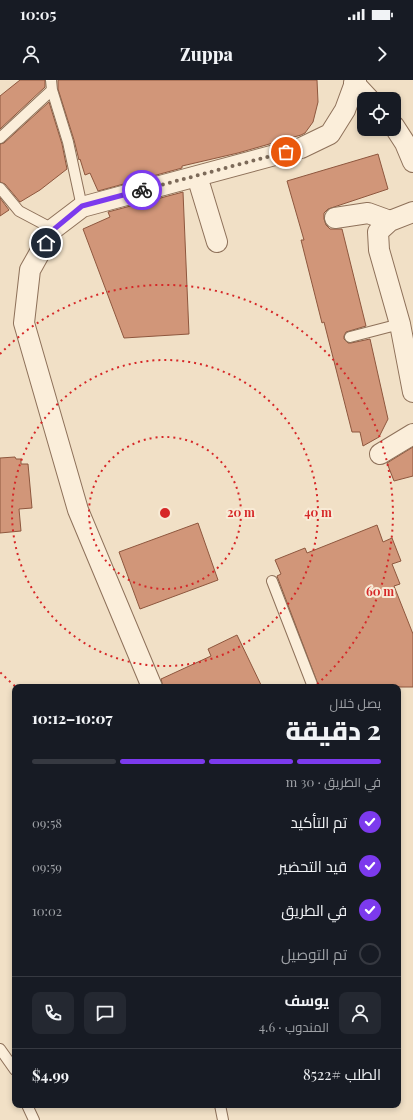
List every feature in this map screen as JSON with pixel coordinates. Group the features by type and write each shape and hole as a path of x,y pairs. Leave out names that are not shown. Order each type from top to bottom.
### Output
{"street":[{"path":"355,81 364,92"},
{"path":"151,684 78,510 24,323 30,270 53,230 82,206 301,148 330,134 345,110 355,81"},
{"path":"400,136 413,162"},
{"path":"197,176 217,242"},
{"path":"413,212 390,221 378,232 379,250 400,324 413,392"},
{"path":"336,218 368,213 390,221"},
{"path":"380,454 413,434"}],"lane":[{"path":"0,138 52,85 68,142 82,206"},
{"path":"0,188 19,211 53,230"},
{"path":"350,337 400,324"},
{"path":"272,581 312,684"},
{"path":"0,1049 12,1066"},
{"path":"28,1108 34,1120"},
{"path":"221,1108 224,1120"}],"building":[{"path":"20,80 45,80 45,87 0,129 0,96"},
{"path":"58,80 317,80 318,102 313,122 305,133 301,135 238,153 182,166 182,168 98,191 90,173 85,175 80,159 79,160 58,89"},
{"path":"49,102 62,144 67,169 40,190 20,202 5,184 0,182 0,144 4,143"},
{"path":"378,154 388,189 328,209 324,213 326,225 330,229 342,229 366,326 346,332 344,339 348,343 351,343 370,339 388,419 379,437 363,446 360,432 352,432 324,322 322,323 301,240 304,240 287,181"},
{"path":"183,192 189,334 124,338 83,229 110,217 108,212"},
{"path":"0,198 9,210 0,216"},
{"path":"413,447 413,476 394,481 387,463"},
{"path":"15,457 16,459 21,459 21,464 28,464 32,508 19,509 21,531 0,533 0,458"},
{"path":"198,523 218,580 140,609 119,552"},
{"path":"377,525 383,542 392,538 401,561 392,564 400,584 394,586 413,634 413,687 401,687 401,684 318,684 277,576 281,574 275,560 305,548 307,553"},
{"path":"237,635 261,684 162,684 161,679 211,656 208,649"}],"way so far":[{"path":"142,190 286,152"}],"route":[{"path":"46,243 53,230 82,206 142,190"}]}
